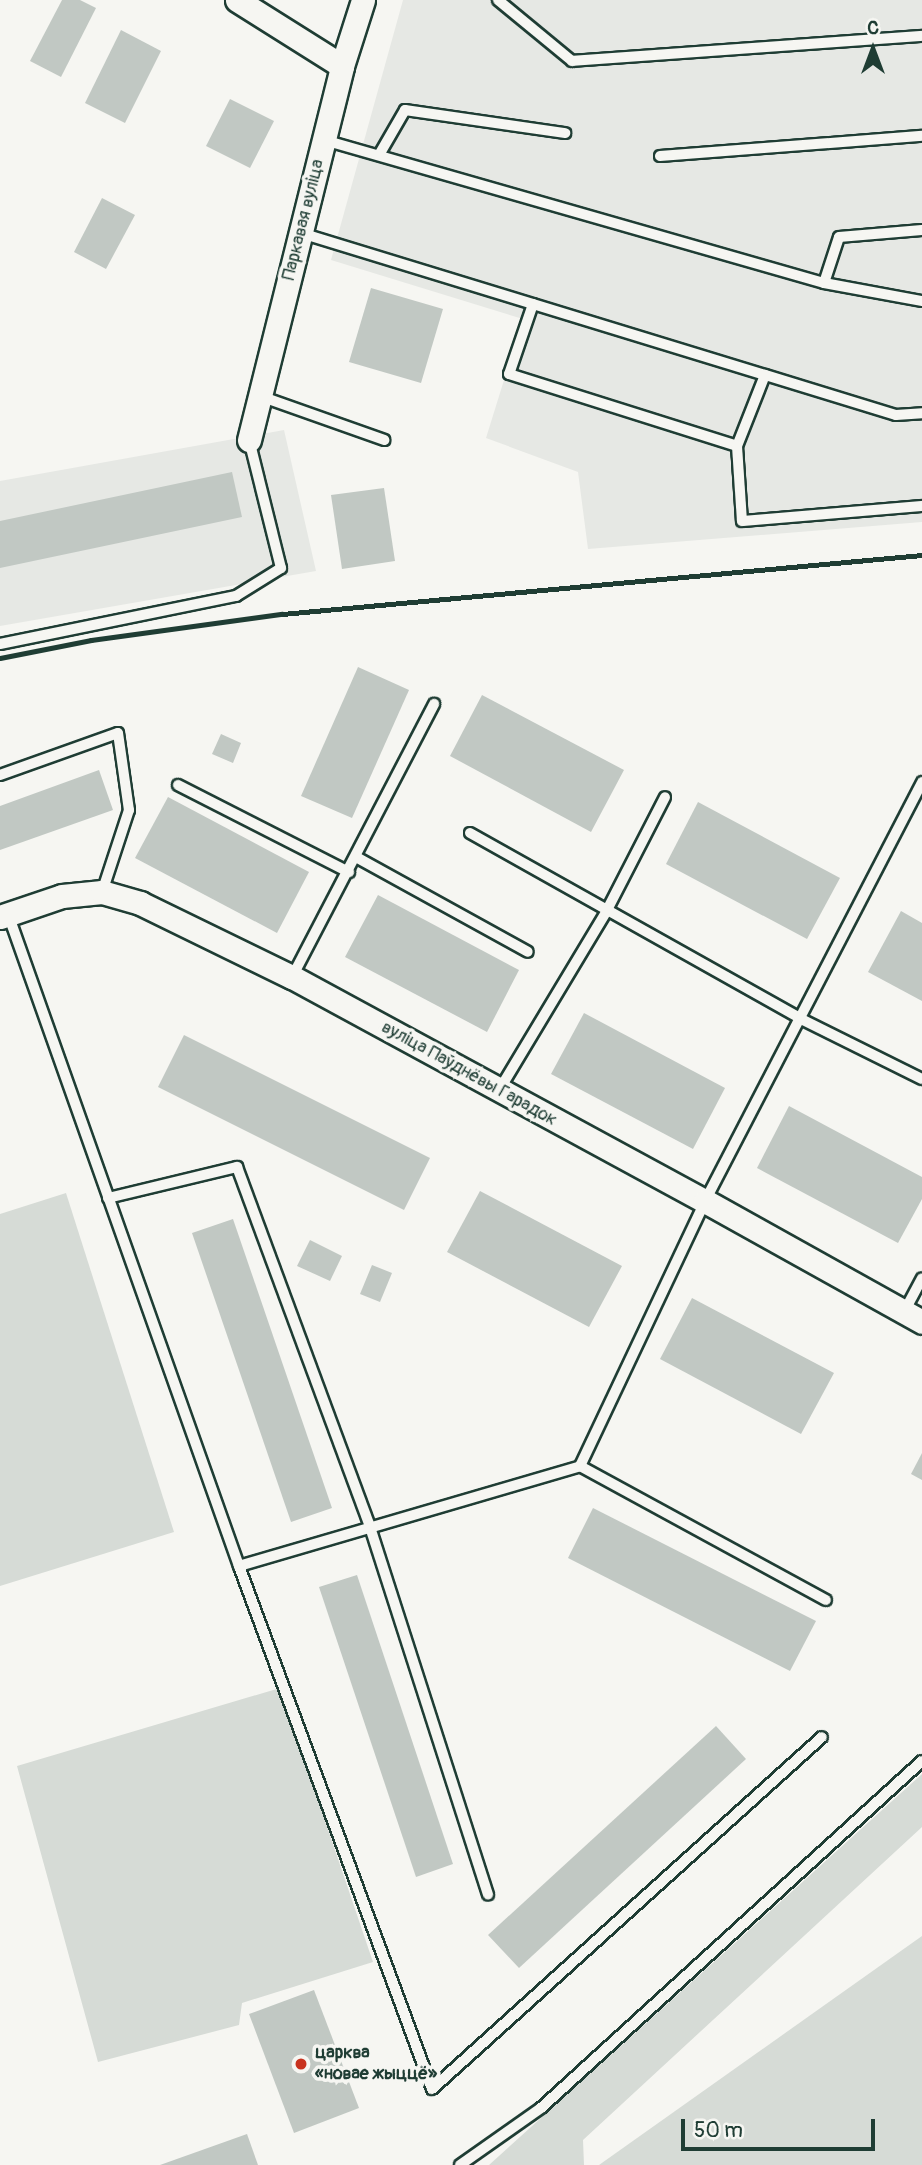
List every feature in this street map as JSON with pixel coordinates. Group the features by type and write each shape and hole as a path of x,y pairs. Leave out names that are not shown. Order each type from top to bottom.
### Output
{"street":[{"path":"237,0 342,66"},
{"name":"Паркавая вуліца","path":"249,440 342,66 363,0"},
{"name":"вуліца Паўднёвы Гарадок","path":"4,916 62,896 102,892 140,903 292,977 913,1317"}],"lane":[{"path":"498,0 572,61 922,36"},
{"path":"379,155 405,110 565,134"},
{"path":"660,156 922,136"},
{"path":"324,139 824,283 922,301"},
{"path":"824,283 839,237 922,230"},
{"path":"300,233 896,415 922,413"},
{"path":"533,304 509,374 737,446"},
{"path":"765,375 737,446 742,521 922,506"},
{"path":"260,396 384,440"},
{"path":"0,644 236,596 281,568 249,440"},
{"path":"292,977 349,872 434,704"},
{"path":"0,775 118,733 129,810 102,892"},
{"path":"580,1466 705,1201 922,782"},
{"path":"178,785 349,872"},
{"path":"498,1091 606,912 665,797"},
{"path":"470,834 801,1019 922,1079"},
{"path":"356,857 528,952"},
{"path":"4,916 432,2089 822,1737"},
{"path":"108,1198 237,1167 370,1527 488,1895"},
{"path":"913,1317 922,1278"},
{"path":"239,1566 580,1466 826,1600"},
{"path":"460,2165 541,2108 922,1761"}],"shaded area":[{"path":"403,0 922,0 922,522 588,549 578,472 486,438 523,319 331,260"},
{"path":"284,430 316,571 0,626 0,481"},
{"path":"66,1193 174,1532 0,1586 0,1214"},
{"path":"280,1688 373,1962 242,2003 239,2025 98,2062 17,1766"},
{"path":"922,1774 922,1827 583,2140 584,2165 489,2165"},
{"path":"922,1936 922,2165 599,2165"}],"building":[{"path":"62,0 80,0 96,8 61,77 30,61"},
{"path":"121,30 161,51 125,123 85,103"},
{"path":"230,99 274,121 250,168 206,146"},
{"path":"102,198 135,215 106,269 74,252"},
{"path":"371,288 443,309 421,383 349,362"},
{"path":"232,472 242,517 0,568 0,521"},
{"path":"384,488 395,561 342,569 331,495"},
{"path":"358,667 409,690 352,818 301,796"},
{"path":"482,695 624,770 591,832 450,756"},
{"path":"221,734 241,743 233,763 212,754"},
{"path":"99,770 113,810 0,850 0,806"},
{"path":"168,797 309,872 277,933 135,858"},
{"path":"698,802 840,878 807,939 666,864"},
{"path":"378,895 519,970 487,1032 345,957"},
{"path":"901,911 922,923 922,1001 868,972"},
{"path":"584,1013 725,1088 693,1149 551,1074"},
{"path":"184,1035 430,1158 404,1210 158,1087"},
{"path":"789,1106 922,1177 922,1199 898,1243 757,1168"},
{"path":"480,1191 622,1266 589,1327 447,1252"},
{"path":"233,1219 332,1508 291,1522 192,1233"},
{"path":"310,1240 342,1256 330,1281 297,1266"},
{"path":"372,1265 392,1273 380,1302 360,1294"},
{"path":"692,1298 834,1373 801,1434 660,1359"},
{"path":"922,1453 922,1480 911,1474"},
{"path":"593,1508 816,1621 790,1671 568,1558"},
{"path":"357,1575 453,1864 416,1877 319,1587"},
{"path":"716,1726 746,1759 519,1968 488,1935"},
{"path":"314,1990 359,2108 294,2133 249,2014"},
{"path":"247,2134 258,2165 160,2165"}],"railway":[{"path":"0,658 91,640 282,614 922,555"}],"place":[{"name":"царква «новае жыццё»","path":"301,2064"}]}
